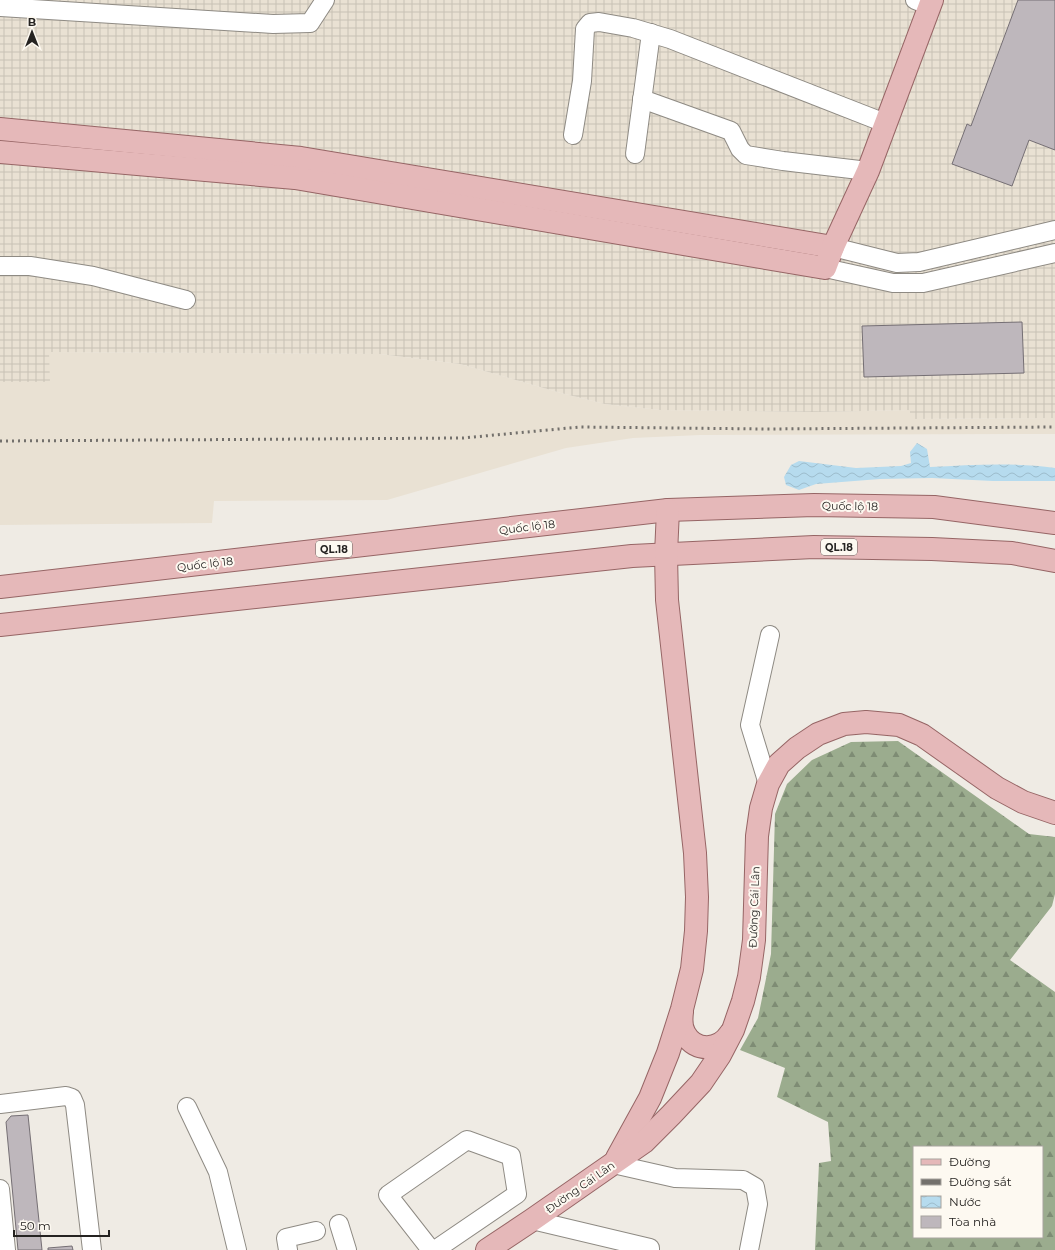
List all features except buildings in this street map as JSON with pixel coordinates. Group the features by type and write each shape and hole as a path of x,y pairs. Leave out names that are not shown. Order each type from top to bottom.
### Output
{"main road":[{"path":"0,152 296,178 825,268 868,171 925,2"},
{"path":"0,129 301,158 833,247"},
{"name":"Quốc lộ 18","path":"0,587 668,510 814,505 934,507 1055,523"},
{"path":"614,1164 650,1098 668,1053 682,1009 692,968 696,931 697,897 695,853 667,600 666,554 668,510"},
{"name":"QL.18","path":"0,625 624,557 666,554 814,547 916,548 1012,553 1055,561"},
{"name":"Đường Cái Lân","path":"487,1250 644,1142 701,1083 720,1055 733,1030 749,977 754,940 757,836 761,808 768,784 779,764 796,748 818,734 844,724 866,722 899,725 922,735 997,788 1023,802 1055,813"},
{"path":"682,1009 682,1026 684,1034 690,1041 697,1045 705,1048 721,1044 733,1030"}],"street":[{"path":"0,7 273,24 310,23 325,0"},
{"path":"573,135 582,81 585,29 590,23 599,22 633,28 670,39 885,123"},
{"path":"635,154 651,33"},
{"path":"642,99 731,131 740,149 746,155 868,171"},
{"path":"833,247 898,263 919,262 1055,230"},
{"path":"825,268 893,283 923,283 1055,253"},
{"path":"0,266 30,266 93,276 186,300"},
{"path":"768,784 750,725 770,635"},
{"path":"0,1104 66,1096 72,1098 75,1105 92,1250"},
{"path":"187,1107 218,1172 237,1250"},
{"path":"431,1250 388,1195 468,1140 511,1156 517,1194 435,1250"},
{"path":"614,1164 675,1178 743,1180 755,1187 758,1204 749,1250"},
{"path":"0,1189 6,1250"},
{"path":"532,1220 650,1248 650,1250"},
{"path":"339,1224 347,1250"},
{"path":"288,1250 286,1238 316,1231"}],"shaded area":[{"path":"0,0 1055,0 1055,418 910,419 910,410 815,412 660,410 605,404 460,364 380,354 49,352 50,382 0,382"},
{"path":"48,352 380,354 460,364 605,404 660,410 815,412 910,410 910,419 1055,418 1055,434 700,435 633,438 566,448 387,500 214,501 212,523 0,525 0,382 49,382"}],"green space":[{"path":"898,741 1029,834 1055,837 1055,894 1052,906 1010,960 1055,992 1055,1250 815,1250 819,1163 831,1161 828,1122 777,1097 785,1068 740,1050 758,1018 771,954 775,814 787,784 812,760 851,742"}],"water":[{"path":"917,443 927,449 930,467 992,464 1039,466 1055,468 1055,481 993,481 932,478 880,479 816,484 799,490 786,485 784,477 791,465 799,461 856,468 901,466 911,463 910,452"}],"railway":[{"path":"0,441 463,438 580,427 767,429 1055,427"}]}
